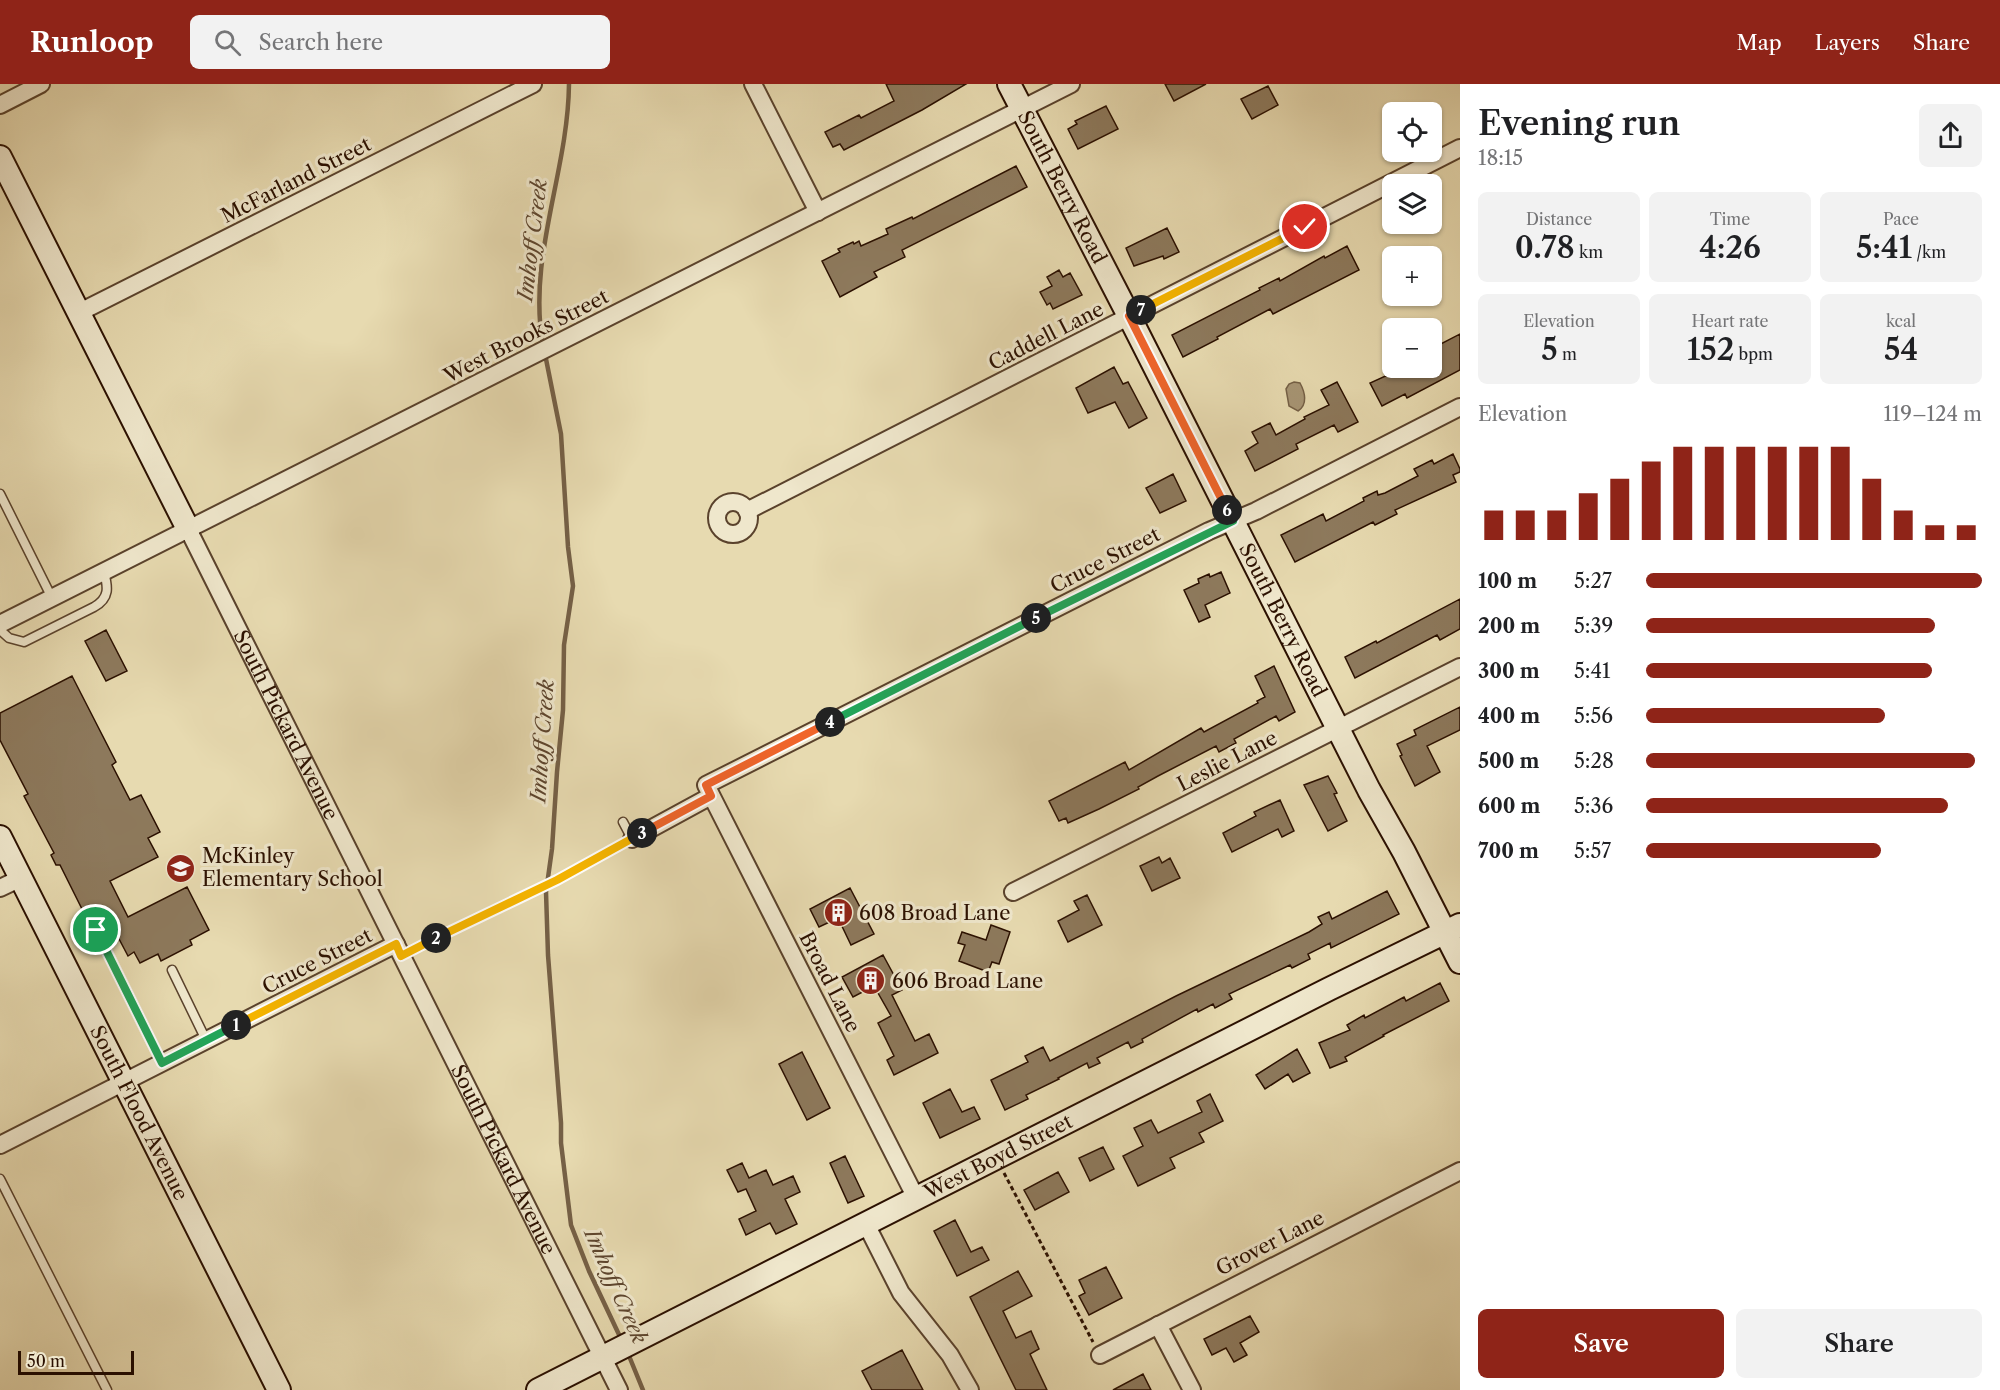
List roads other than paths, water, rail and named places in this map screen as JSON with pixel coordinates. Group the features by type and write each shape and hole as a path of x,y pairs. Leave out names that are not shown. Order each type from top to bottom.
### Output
{"street":[{"path":"0,105 41,84"},
{"name":"McFarland Street","path":"78,314 533,84"},
{"path":"753,84 818,212"},
{"name":"South Berry Road","path":"1009,84 1338,729 1453,929 1460,962"},
{"name":"West Brooks Street","path":"0,624 1071,84"},
{"name":"Caddell Lane","path":"747,511 1460,148"},
{"name":"South Pickard Avenue","path":"0,157 398,950 606,1356 619,1390"},
{"name":"Cruce Street","path":"632,839 708,790 1460,407"},
{"name":"Leslie Lane","path":"1013,892 1460,667"},
{"name":"Broad Lane","path":"708,790 916,1198"},
{"name":"South Flood Avenue","path":"0,837 279,1390"},
{"path":"0,888 21,878"},
{"name":"West Boyd Street","path":"538,1390 1329,989 1453,929"},
{"name":"Cruce Street","path":"0,1145 206,1040 398,950"},
{"name":"Grover Lane","path":"1100,1354 1460,1171"},
{"path":"866,1224 901,1293 950,1354 970,1390"},
{"path":"1158,1325 1192,1390"}],"lane":[{"path":"0,494 52,598"},
{"path":"0,630 9,638 24,642 94,607 102,602 106,592 107,583 104,572"},
{"path":"623,822 632,839"},
{"path":"96,930 162,1063"},
{"path":"172,970 206,1040"},
{"path":"0,1179 107,1390"}],"waterway":[{"name":"Imhoff Creek","path":"543,346 539,313 540,280 567,117 569,84"},
{"name":"Imhoff Creek","path":"545,354 561,434 568,547 573,586 564,645 563,710 552,849 546,892 561,1143 571,1225 589,1271 622,1341"},
{"name":"Imhoff Creek","path":"627,1351 643,1390"}],"place":[{"name":"McKinley Elementary School","path":"181,868"},
{"name":"608 Broad Lane","path":"838,913"},
{"name":"606 Broad Lane","path":"871,981"}]}
